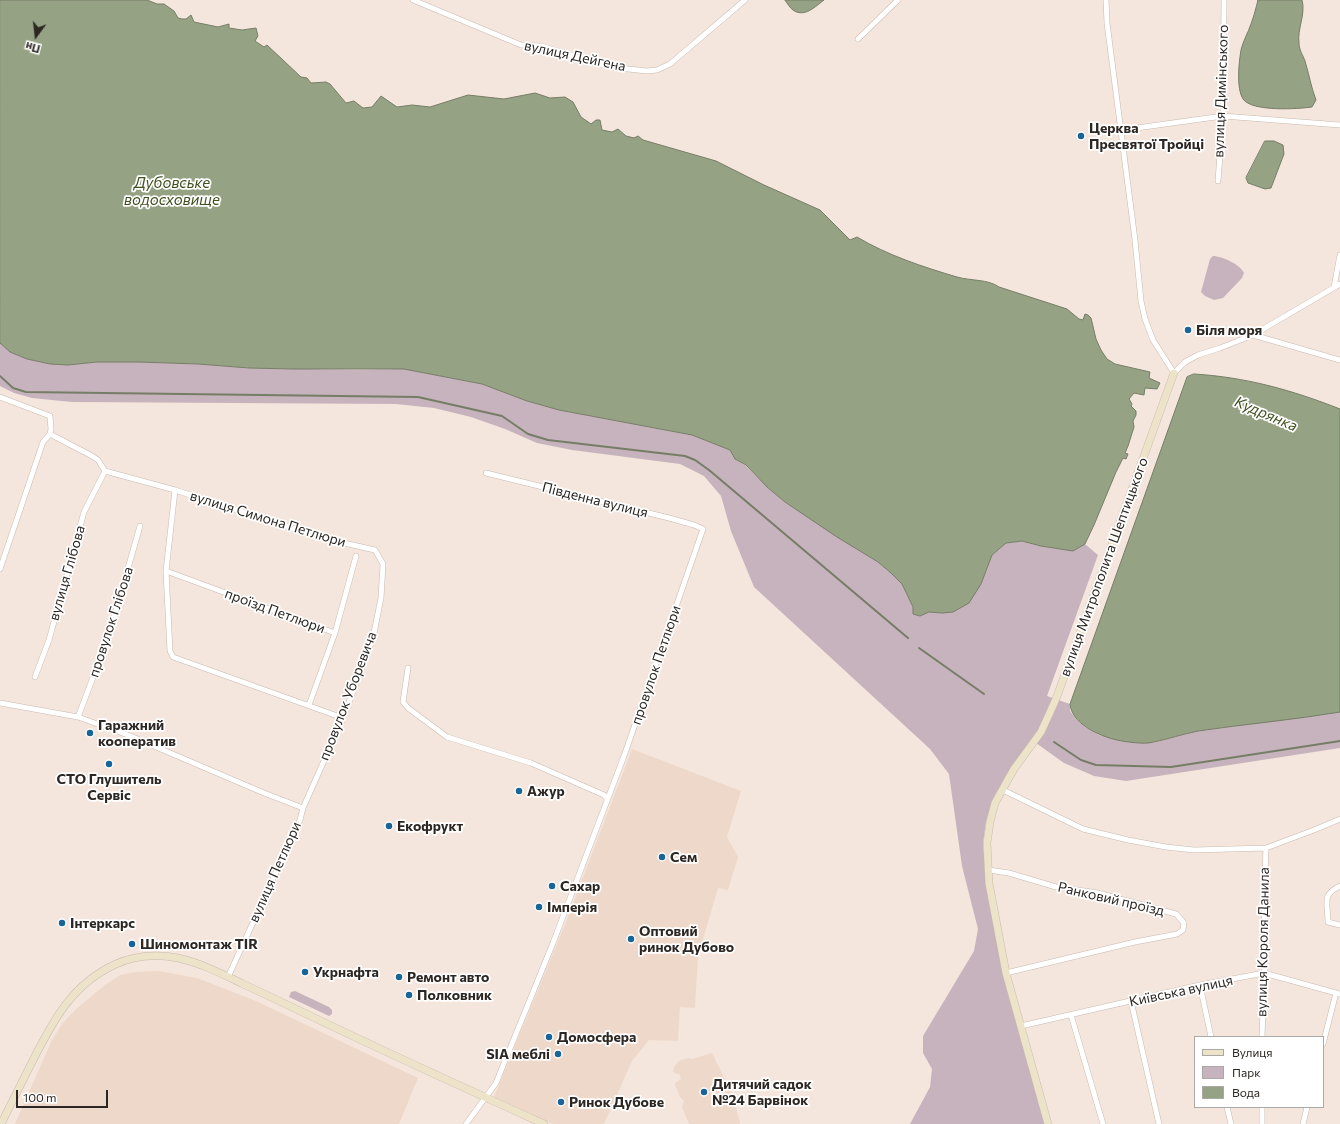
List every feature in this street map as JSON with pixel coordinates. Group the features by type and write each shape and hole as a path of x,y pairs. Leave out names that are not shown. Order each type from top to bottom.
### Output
{"street":[{"name":"вулиця Дейгена","path":"413,0 521,45 541,46 610,67 647,71 656,70 670,64 745,0"},
{"path":"858,40 898,0"},
{"path":"1106,0 1107,23 1136,240 1141,301 1145,319 1153,340 1174,372 1184,362 1198,355 1253,336 1334,286 1340,284"},
{"name":"вулиця Димінського","path":"1218,181 1223,116 1224,0"},
{"path":"1122,130 1223,116 1340,125"},
{"path":"1334,286 1340,255"},
{"path":"1253,336 1340,360"},
{"name":"вулиця Митрополита Шептицького","path":"1048,1124 1006,973 989,883 987,843 990,822 995,803 1014,769 1041,732 1056,699 1174,372"},
{"path":"0,397 50,416 51,429 50,434 43,442 0,569"},
{"path":"50,434 98,460 105,471"},
{"name":"вулиця Симона Петлюри","path":"105,471 174,490 326,538 362,546"},
{"name":"вулиця Глібова","path":"36,677 84,512 105,471"},
{"name":"Південна вулиця","path":"486,473 669,518 703,529"},
{"path":"174,490 166,571 170,651 173,657 343,718"},
{"name":"провулок Глібова","path":"78,717 102,657 140,526"},
{"name":"провулок Петлюри","path":"466,1124 496,1083 564,916 629,742 703,529"},
{"name":"провулок Уборевича","path":"303,808 343,718 373,638 381,598 383,564 375,550 362,546"},
{"path":"335,633 356,556"},
{"name":"проїзд Петлюри","path":"166,571 335,633 309,705"},
{"path":"408,668 404,702 408,708 446,737 531,763 604,795 607,799"},
{"name":"вулиця Петлюри","path":"0,703 78,717 128,734 257,790 303,808 300,820 228,977"},
{"path":"1003,790 1084,829 1128,840 1166,847 1194,850 1266,848 1340,819"},
{"name":"вулиця Короля Данила","path":"1262,1036 1266,848"},
{"name":"Ранковий проїзд","path":"989,870 1009,873 1056,887 1098,893 1140,904 1176,914 1184,923 1183,930 1177,934 1135,942 1006,973"},
{"path":"1340,886 1330,891 1327,900 1328,922 1340,925"},
{"path":"2,1124 45,1037 68,1000 101,972 130,959 150,955 180,958 228,977 544,1124"},
{"name":"Київська вулиця","path":"1021,1026 1200,985 1264,974 1338,994"},
{"path":"1200,985 1211,1036"},
{"path":"1324,1041 1338,994"},
{"path":"1131,1002 1159,1124"},
{"path":"1071,1015 1103,1124"},
{"path":"1227,1108 1231,1124"},
{"path":"1262,1108 1262,1124"},
{"path":"1303,1124 1307,1108"}],"shaded area":[{"name":"Оптовий ринок Дубово","path":"632,749 741,791 727,837 738,857 728,890 718,888 698,956 695,1008 680,1007 678,1041 649,1040 632,1061 604,1124 553,1124 494,1097 566,922"},
{"path":"159,971 197,978 256,1001 418,1078 399,1124 15,1124 51,1042 62,1024 76,1009 105,985 120,975 136,972"},
{"name":"Дитячий садок №24 Барвінок","path":"712,1053 734,1098 740,1124 689,1124 682,1107 684,1101 680,1097 675,1085 676,1082 681,1079 679,1074 673,1072 674,1067 679,1061"}],"green space":[{"path":"1213,256 1231,262 1239,267 1244,273 1242,278 1223,298 1214,300 1205,296 1201,292 1210,259"},
{"path":"0,343 10,352 27,359 50,364 68,365 97,362 138,362 198,364 249,368 360,370 404,369 482,384 527,401 559,410 692,435 730,450 735,459 745,465 767,487 785,502 878,562 902,584 913,607 913,614 920,616 929,612 942,613 981,584 992,555 1006,543 1022,541 1041,546 1073,551 1085,544 1098,555 1047,696 1070,704 1070,711 1085,727 1099,735 1152,743 1196,731 1340,712 1340,748 1126,781 1094,776 1064,763 1036,743 1011,767 992,801 986,822 983,843 986,883 1045,1124 910,1124 930,1087 932,1069 923,1053 923,1036 974,951 978,929 962,866 949,774 930,749 754,587 731,531 721,496 704,476 680,464 572,450 537,443 505,429 471,417 434,408 396,404 72,402 32,398 14,393 0,386"},
{"path":"295,991 329,1007 332,1010 332,1014 329,1016 289,997 291,992"}],"water":[{"name":"Дубовське водосховище","path":"0,0 147,0 157,4 164,4 174,11 178,18 186,19 191,15 194,22 218,27 229,24 229,28 242,30 256,28 258,36 255,41 264,47 267,45 301,77 307,78 311,83 326,82 330,84 346,103 354,101 363,108 372,107 381,96 397,107 412,105 430,107 468,95 504,99 535,93 550,98 565,97 573,102 581,117 591,124 596,120 600,120 602,130 612,132 618,129 626,136 634,138 638,136 643,140 716,161 764,185 820,210 850,240 857,237 893,255 918,265 957,277 995,284 999,287 1067,309 1079,319 1083,320 1085,314 1088,315 1091,318 1096,339 1107,359 1115,364 1150,372 1149,378 1160,383 1157,389 1145,388 1144,395 1134,393 1129,399 1132,404 1131,406 1136,411 1136,415 1133,421 1134,427 1125,453 1128,454 1126,459 1123,458 1116,472 1085,544 1073,551 1041,546 1022,541 1006,543 992,555 981,584 969,603 953,612 929,612 920,616 913,614 913,607 902,584 878,562 837,537 785,502 767,487 746,465 735,459 730,450 692,435 559,410 527,401 482,384 404,369 249,368 198,364 138,362 97,362 68,365 50,364 27,359 10,352 0,343"},
{"path":"785,0 824,0 809,11 801,13 792,9"},
{"path":"1258,0 1302,0 1303,11 1299,32 1299,46 1305,61 1316,100 1312,107 1286,109 1265,108 1248,103 1243,99 1239,88 1240,55"},
{"path":"1265,141 1274,141 1283,145 1284,154 1271,188 1265,189 1248,183 1246,178"},
{"name":"Кудрянка","path":"1194,374 1250,381 1286,390 1340,409 1340,712 1198,731 1151,743 1121,741 1092,731 1084,726 1072,712 1070,704 1187,377"}],"waterway":[{"path":"0,376 13,388 26,392 418,397 502,416 528,434 548,440 685,456 695,460 709,470 908,638"},
{"path":"919,648 984,694"},
{"path":"1054,742 1081,760 1096,765 1171,767 1340,741"}],"place":[{"name":"Церква Пресвятої Тройці","path":"1081,136"},
{"name":"Біля моря","path":"1188,330"},
{"name":"Гаражний кооператив","path":"90,733"},
{"name":"СТО Глушитель Сервіс","path":"109,764"},
{"name":"Ажур","path":"519,791"},
{"name":"Екофрукт","path":"389,826"},
{"name":"Сем","path":"662,857"},
{"name":"Сахар","path":"552,886"},
{"name":"Імперія","path":"539,907"},
{"name":"Інтеркарс","path":"62,923"},
{"name":"Оптовий ринок Дубово","path":"631,939"},
{"name":"Шиномонтаж TIR","path":"132,944"},
{"name":"Укрнафта","path":"305,972"},
{"name":"Ремонт авто","path":"399,977"},
{"name":"Полковник","path":"409,995"},
{"name":"Домосфера","path":"549,1037"},
{"name":"SIA меблі","path":"558,1054"},
{"name":"Дитячий садок №24 Барвінок","path":"704,1092"},
{"name":"Ринок Дубове","path":"561,1102"}]}
